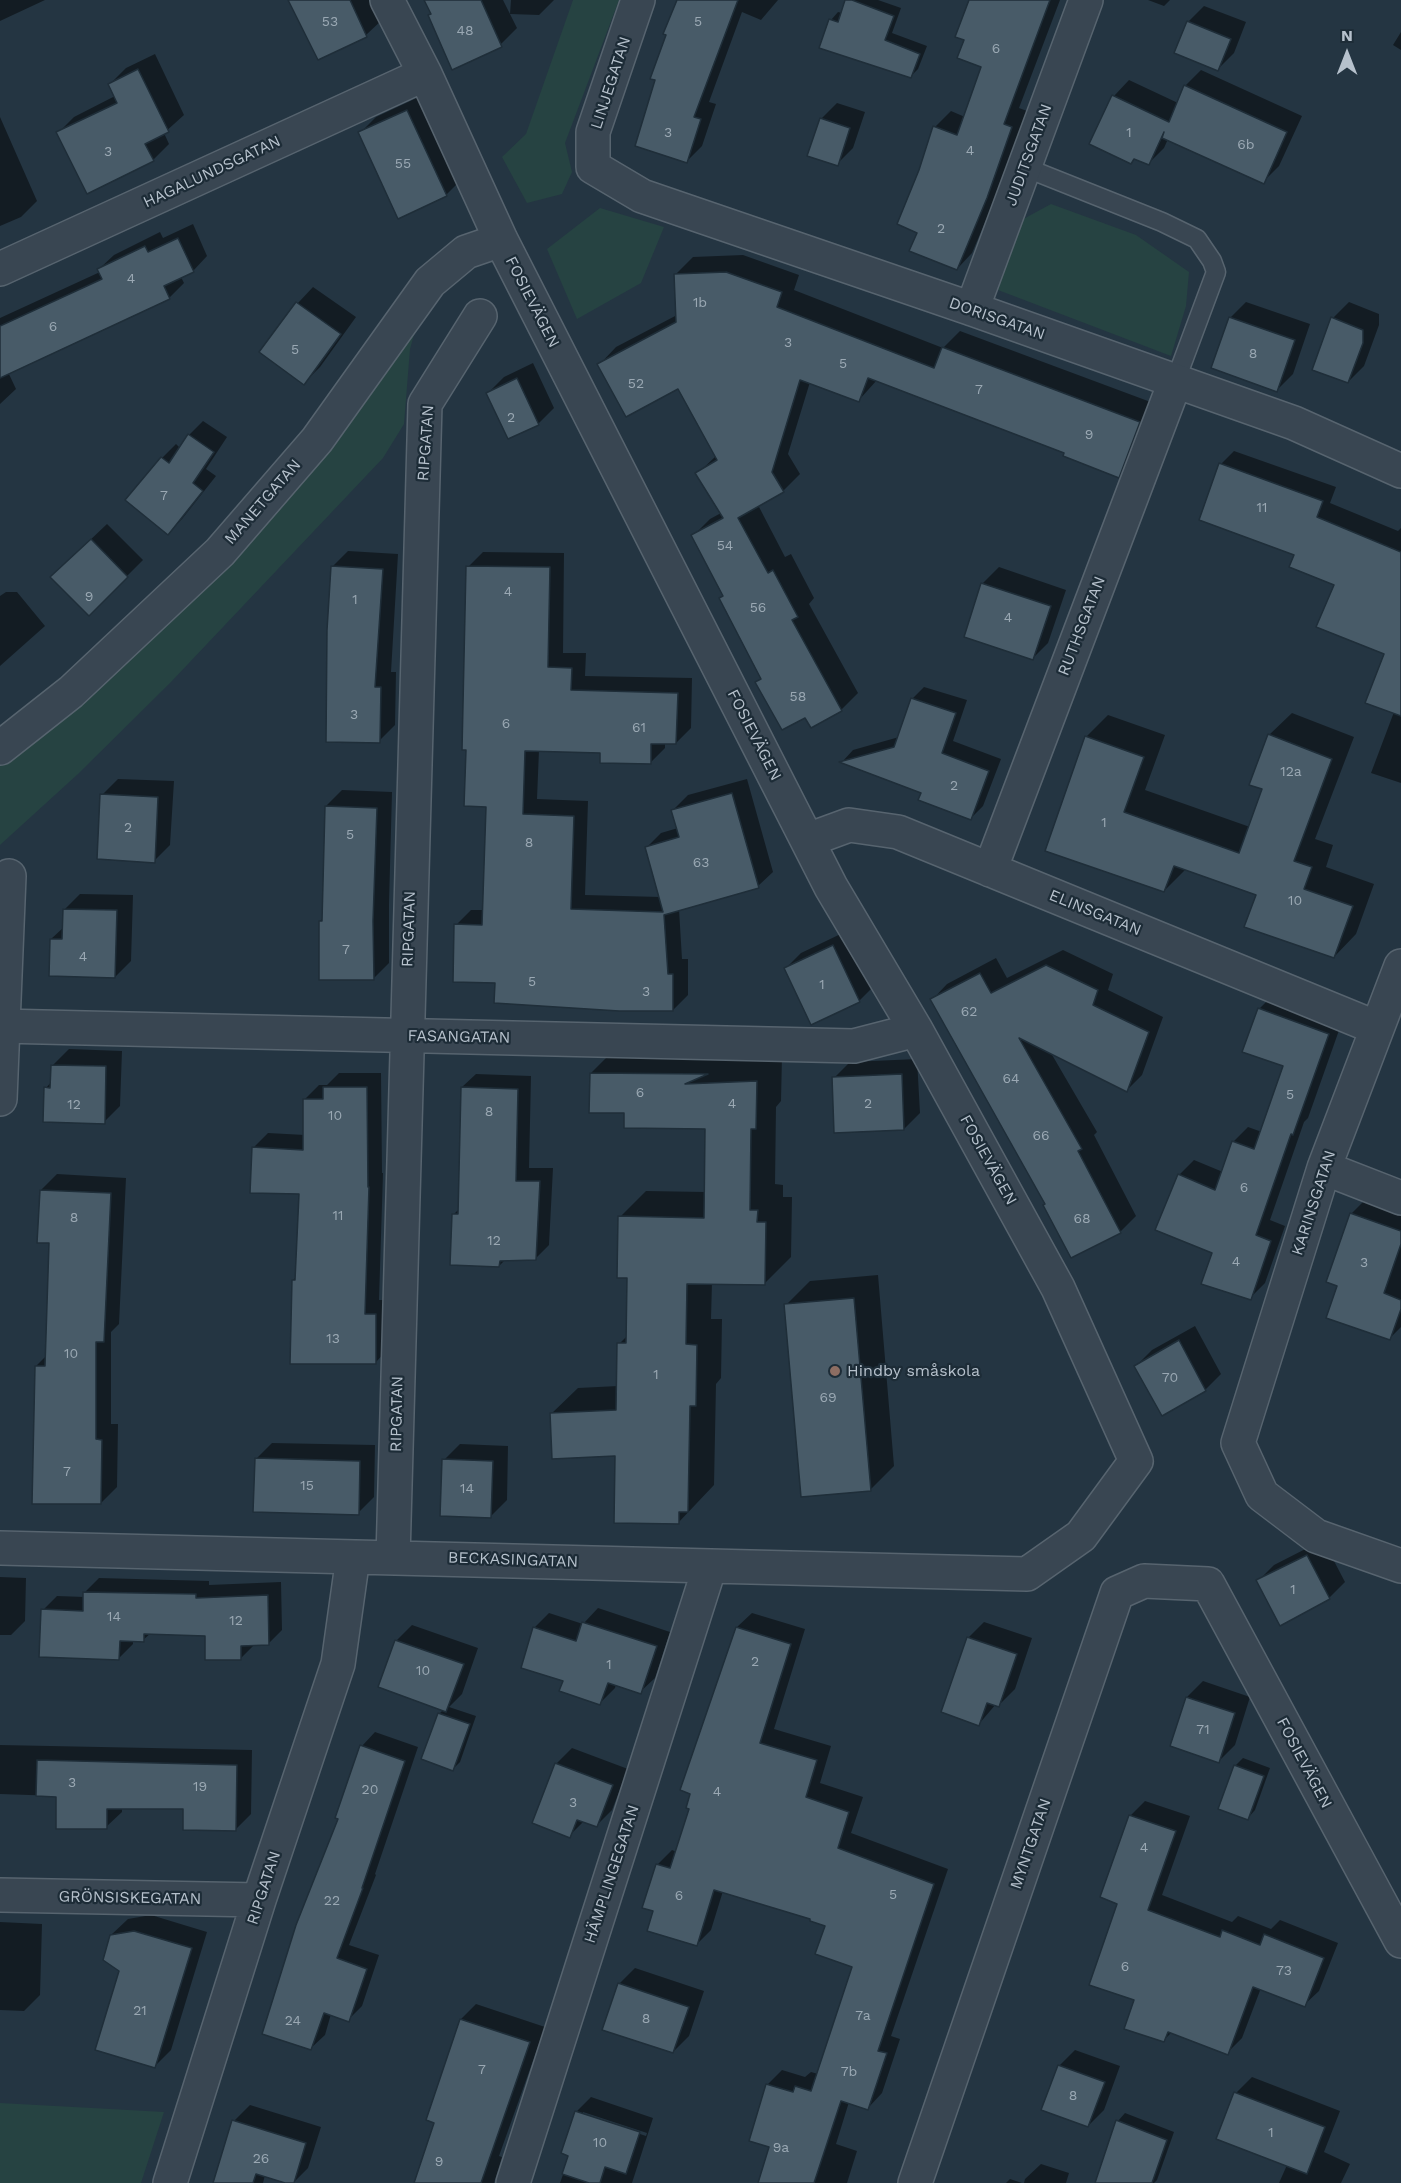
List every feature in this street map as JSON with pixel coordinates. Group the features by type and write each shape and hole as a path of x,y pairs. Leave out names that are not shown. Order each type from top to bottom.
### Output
{"street":[{"name":"FOSIEVÄGEN","path":"387,0 501,240 831,887 916,1030 1058,1288 1136,1461 1081,1536 1027,1574"},
{"name":"LINJEGATAN","path":"593,167 593,132 638,0"},
{"name":"JUDITSGATAN","path":"972,309 1086,0"},
{"name":"HAGALUNDSGATAN","path":"0,269 424,74"},
{"name":"DORISGATAN","path":"593,167 642,196 1294,423 1401,471"},
{"name":"MANETGATAN","path":"0,748 71,692 220,552 317,440 430,282 466,252 501,240"},
{"name":"RIPGATAN","path":"393,1557 425,404 480,316"},
{"name":"RUTHSGATAN","path":"990,870 1175,382"},
{"name":"ELINSGATAN","path":"808,840 849,825 898,832 1377,1028"},
{"path":"0,1099 1,1026 9,876"},
{"name":"KARINSGATAN","path":"1401,966 1324,1168 1238,1443 1262,1495 1316,1536 1401,1566"},
{"name":"FASANGATAN","path":"1,1026 854,1046 916,1030"},
{"path":"1324,1168 1401,1198"},
{"name":"BECKASINGATAN","path":"0,1548 1027,1574"},
{"name":"RIPGATAN","path":"170,2183 259,1900 338,1664 353,1557"},
{"name":"HÄMPLINGEGATAN","path":"513,2183 710,1566"},
{"name":"MYNTGATAN","path":"915,2183 1117,1593 1144,1581 1208,1584"},
{"name":"FOSIEVÄGEN","path":"1208,1584 1401,1941"},
{"name":"GRÖNSISKEGATAN","path":"0,1895 259,1900"}],"lane":[{"path":"1024,167 1162,222 1197,239 1212,261 1216,272 1175,382"}],"green space":[{"path":"573,0 619,0 565,143 572,172 562,194 527,203 502,157 526,134"},
{"path":"1051,204 1136,235 1189,272 1186,306 1171,356 998,290 1016,223"},
{"path":"600,208 664,227 641,283 577,319 547,249"},
{"path":"420,313 410,349 404,424 383,458 171,682 78,774 0,845 0,755 48,719"},
{"path":"0,2103 164,2112 141,2183 0,2183"}],"building":[{"path":"288,0 350,0 367,37 318,60"},
{"path":"424,0 481,0 502,47 452,70 428,15 431,14"},
{"path":"677,0 738,0 694,117 701,119 687,163 635,146 655,80 650,79 666,35 663,34"},
{"path":"845,0 852,0 894,16 885,40 920,54 911,78 819,48 829,19 838,22"},
{"path":"969,0 1050,0 1004,124 1012,127 987,198 957,270 909,251 917,233 897,224 919,170 933,126 957,135 981,67 957,58 964,40 955,37"},
{"path":"1187,21 1231,39 1218,71 1174,53"},
{"path":"138,69 169,132 145,144 154,161 87,194 56,132 117,103 108,84"},
{"path":"1184,85 1287,132 1264,184 1162,138 1164,132 1149,165 1134,159 1131,164 1089,144 1112,95 1169,122"},
{"path":"407,110 447,196 398,219 358,132"},
{"path":"820,118 850,128 838,166 807,156"},
{"path":"178,238 194,272 164,286 170,299 0,378 0,326 102,279 97,269 145,246 148,252"},
{"path":"726,272 782,292 777,307 934,368 942,347 1140,422 1119,478 1063,456 1064,453 868,378 859,402 800,380 772,472 784,492 738,518 768,573 773,570 798,617 792,620 842,711 811,728 805,718 782,730 755,682 761,679 719,598 723,596 691,535 723,518 695,473 717,460 678,389 626,417 597,364 676,322 674,274"},
{"path":"296,302 341,334 304,385 259,352"},
{"path":"1229,317 1295,340 1277,392 1211,368"},
{"path":"1331,317 1363,330 1363,343 1348,383 1312,370"},
{"path":"517,378 539,425 508,439 486,393"},
{"path":"188,434 214,452 193,483 203,491 168,535 125,500 161,457 169,463"},
{"path":"1219,463 1323,501 1317,517 1401,552 1401,716 1365,703 1384,654 1316,627 1334,585 1289,567 1294,555 1199,520"},
{"path":"91,539 128,577 89,616 50,577"},
{"path":"331,566 383,569 375,687 381,687 380,743 326,742 327,630"},
{"path":"466,566 550,567 548,667 572,668 571,690 678,693 676,744 651,744 651,764 600,763 600,753 525,751 523,814 574,816 571,909 663,912 645,847 679,837 671,810 732,793 759,888 664,915 668,974 673,974 673,1011 619,1011 494,1003 495,983 453,982 454,924 482,925 486,807 464,806 466,750 462,750"},
{"path":"981,583 1051,606 1033,660 964,637"},
{"path":"911,698 956,713 942,753 989,771 971,820 918,800 921,793 839,762 894,747"},
{"path":"1268,734 1332,759 1294,861 1312,867 1304,889 1353,906 1334,958 1244,927 1256,895 1174,866 1164,892 1045,851 1085,736 1144,757 1124,812 1239,853 1262,789 1249,785"},
{"path":"100,794 158,797 155,863 97,859"},
{"path":"325,806 377,808 373,921 374,980 319,980 319,921 322,921"},
{"path":"63,909 117,910 115,978 49,976 50,939 62,939"},
{"path":"833,945 860,1002 811,1025 784,968"},
{"path":"1046,965 1098,990 1093,1005 1149,1032 1127,1092 1019,1038 1082,1149 1078,1151 1121,1233 1071,1258 1043,1205 1045,1204 930,999 980,973 991,993"},
{"path":"1258,1008 1329,1034 1256,1235 1271,1241 1251,1300 1201,1284 1212,1253 1155,1230 1178,1174 1215,1190 1232,1141 1254,1149 1283,1066 1242,1052"},
{"path":"51,1065 106,1066 105,1124 43,1122 44,1087 50,1088"},
{"path":"590,1073 708,1074 685,1084 757,1081 756,1129 751,1129 750,1210 758,1210 757,1222 766,1222 765,1285 687,1284 686,1344 697,1345 696,1406 690,1406 688,1512 679,1512 679,1524 614,1523 615,1456 552,1459 550,1413 616,1410 617,1343 626,1343 627,1278 617,1278 618,1216 704,1218 705,1129 624,1128 624,1113 589,1113"},
{"path":"902,1074 904,1130 834,1133 832,1077"},
{"path":"323,1087 367,1087 369,1187 365,1314 376,1314 376,1364 290,1364 292,1280 295,1280 299,1194 250,1193 252,1147 303,1150 303,1099 323,1099"},
{"path":"461,1087 518,1089 516,1181 540,1181 536,1260 500,1261 499,1267 450,1265 452,1214 458,1214"},
{"path":"40,1190 111,1193 104,1342 96,1342 96,1439 102,1440 101,1504 32,1504 35,1366 45,1366 49,1243 37,1243"},
{"path":"1350,1213 1401,1231 1401,1244 1384,1293 1401,1300 1401,1309 1390,1340 1326,1318 1337,1286 1326,1282"},
{"path":"854,1298 871,1491 801,1497 784,1304"},
{"path":"1179,1340 1206,1391 1162,1416 1134,1366"},
{"path":"255,1458 360,1461 359,1515 253,1512"},
{"path":"442,1459 493,1461 491,1518 440,1516"},
{"path":"1307,1555 1330,1599 1280,1626 1256,1580"},
{"path":"83,1592 196,1594 196,1598 268,1595 269,1645 241,1646 241,1660 205,1660 205,1636 144,1634 144,1642 120,1641 119,1660 39,1657 41,1609 83,1611"},
{"path":"582,1622 657,1646 641,1694 608,1683 600,1705 559,1691 563,1681 521,1668 533,1627 576,1641"},
{"path":"736,1627 791,1644 760,1743 817,1760 806,1797 849,1812 838,1848 934,1884 878,2051 887,2053 868,2110 841,2101 814,2183 758,2183 769,2147 749,2141 766,2084 793,2092 795,2086 811,2091 852,1967 815,1954 825,1926 810,1921 810,1919 714,1890 697,1946 647,1931 653,1911 642,1908 656,1864 670,1868 689,1809 686,1808 690,1794 680,1790"},
{"path":"967,1637 1017,1654 999,1707 987,1703 979,1726 941,1712"},
{"path":"395,1640 464,1664 446,1712 378,1687"},
{"path":"1186,1697 1235,1713 1219,1763 1170,1746"},
{"path":"438,1713 470,1724 453,1771 421,1759"},
{"path":"360,1745 405,1761 337,1958 367,1969 349,2022 324,2013 311,2050 262,2034 296,1925 338,1819 335,1818"},
{"path":"37,1760 237,1765 236,1831 183,1830 183,1809 107,1809 107,1829 56,1829 56,1797 36,1796"},
{"path":"555,1763 613,1785 597,1827 577,1820 570,1838 532,1823"},
{"path":"1234,1765 1264,1776 1248,1820 1218,1809"},
{"path":"1129,1815 1176,1831 1148,1910 1220,1937 1222,1930 1260,1945 1264,1934 1324,1958 1305,2007 1253,1987 1228,2055 1168,2032 1164,2042 1124,2029 1134,2000 1089,1985 1117,1904 1100,1897"},
{"path":"134,1931 192,1948 155,2068 95,2050 119,1971 103,1960 110,1935"},
{"path":"618,1983 689,2007 673,2053 602,2030"},
{"path":"460,2019 530,2042 481,2183 414,2183 434,2123 426,2120"},
{"path":"1058,2065 1105,2082 1088,2127 1041,2110"},
{"path":"1234,2092 1325,2127 1307,2174 1216,2139"},
{"path":"575,2111 640,2132 626,2174 605,2167 600,2183 589,2183 562,2174 568,2156 561,2153"},
{"path":"232,2120 306,2143 294,2183 285,2183 256,2174 253,2183 213,2183"},
{"path":"1116,2120 1167,2140 1152,2183 1095,2183"}],"place":[{"name":"Hindby småskola","path":"835,1371"}]}
